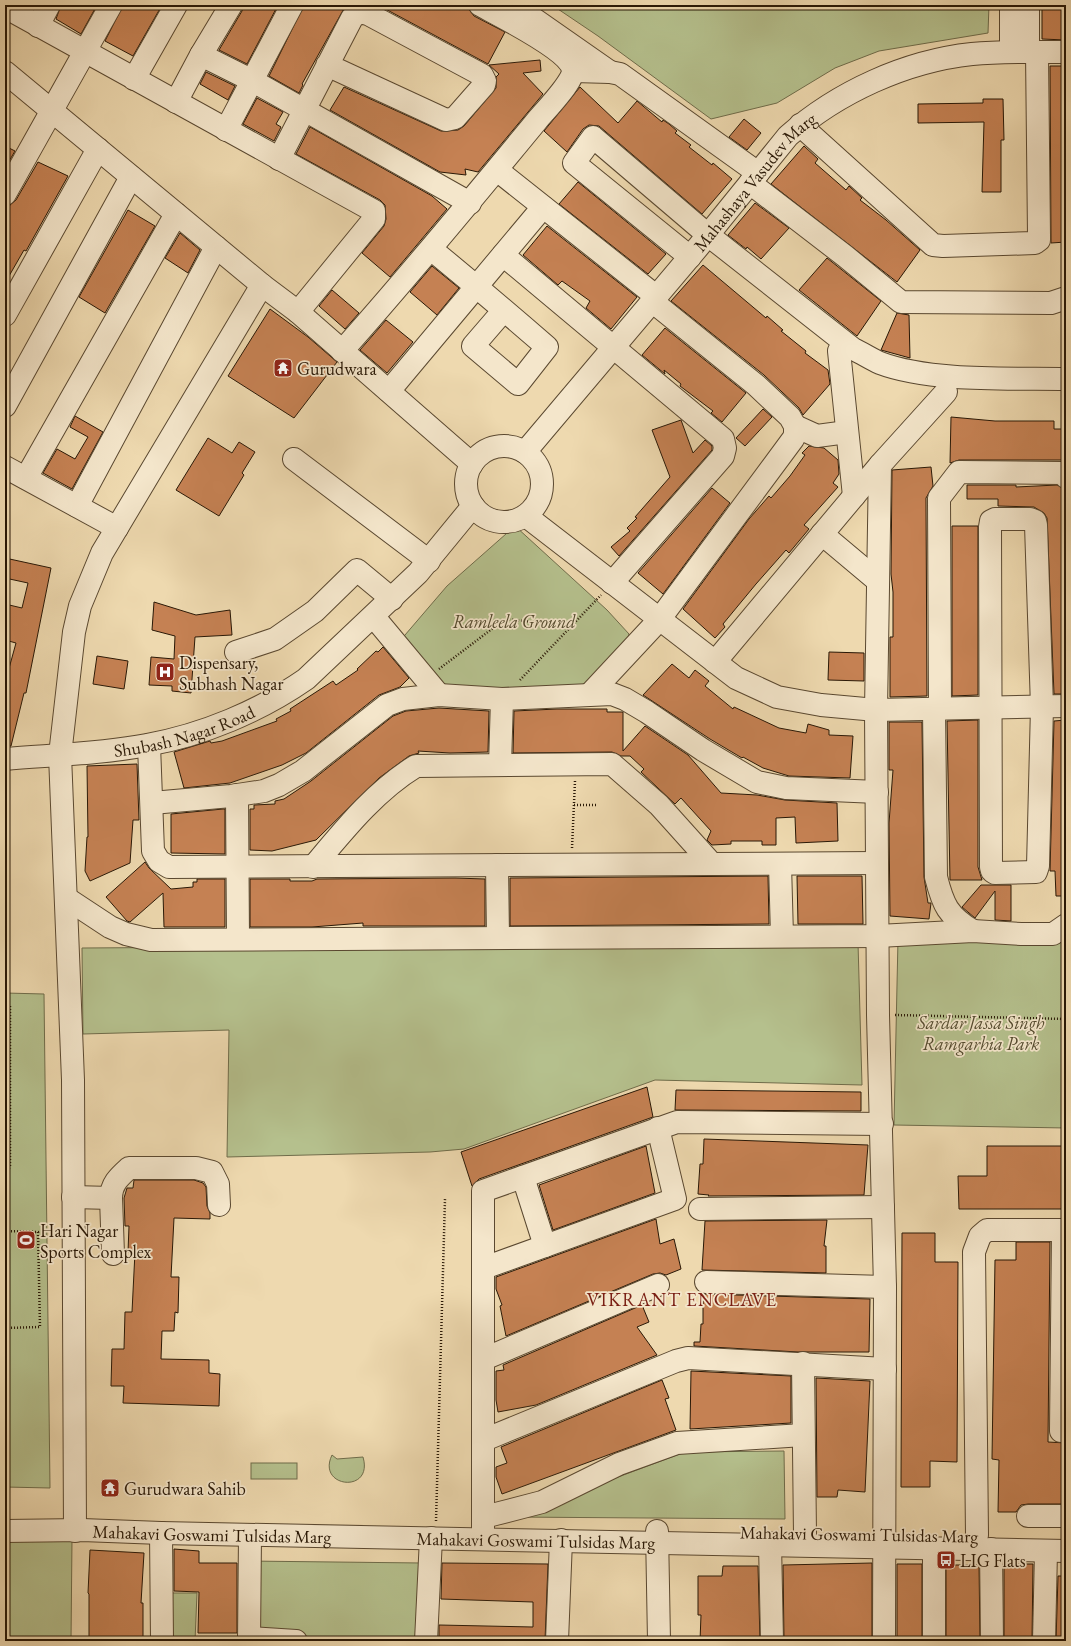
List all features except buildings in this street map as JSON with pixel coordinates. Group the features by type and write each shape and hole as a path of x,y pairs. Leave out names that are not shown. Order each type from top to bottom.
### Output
{"street":[{"path":"38,26 49,5"},
{"path":"5,194 111,5"},
{"path":"134,79 176,5"},
{"path":"176,102 201,55 231,5"},
{"path":"226,130 292,5"},
{"path":"480,5 524,28 568,61 574,71"},
{"path":"514,5 610,72 625,77 754,178 901,302 1051,303 1066,298"},
{"path":"1011,5 1025,52"},
{"path":"800,125 933,245 1035,243 1039,240 1039,236 1025,52 1028,5"},
{"path":"5,8 374,212 374,219 298,312"},
{"path":"279,159 303,109 352,18 359,12 368,14 482,75 485,81 454,118 446,120 327,65"},
{"name":"Mahashaya Vasudev Marg","path":"525,452 655,299 788,136 800,125 859,89 896,72 938,60 972,54 1066,52"},
{"path":"201,55 253,81 470,203"},
{"path":"574,71 610,72"},
{"path":"342,351 470,203 552,104 574,71"},
{"path":"5,72 262,285 298,312 472,464"},
{"path":"1066,379 964,377 906,370 879,363 853,349 699,246 574,163 593,137 699,246 839,352 868,369 902,382 946,392 1066,393"},
{"path":"5,315 98,149"},
{"path":"497,170 655,299 756,386 794,421 795,426 795,435 793,439 659,620 590,694"},
{"path":"5,406 131,176"},
{"path":"389,392 543,207"},
{"path":"26,478 176,214"},
{"path":"77,506 216,247"},
{"path":"431,249 504,310"},
{"path":"503,255 615,347 723,439 725,448 723,456 612,583"},
{"path":"75,1526 73,1080 60,755 74,632 80,606 102,553 262,285"},
{"path":"839,352 854,496"},
{"path":"715,662 880,465 946,392"},
{"path":"795,426 817,436 847,432"},
{"path":"496,447 511,447 525,452 536,462 542,476 542,491 537,505 526,516 513,522 498,522 484,517 473,506 467,493 466,478 472,464 482,453 496,447"},
{"path":"294,459 429,561"},
{"path":"880,465 876,710 878,1015 885,1287 883,1541 884,1641"},
{"path":"5,467 117,528"},
{"path":"973,932 959,923 949,913 940,894 936,877 939,498 960,472 1062,473 1066,477"},
{"name":"Shubash Nagar Road","path":"5,759 113,751 149,745 218,725 289,691 306,679 392,599 429,561 473,506"},
{"path":"526,516 736,678 777,697 821,706 876,710 1066,706"},
{"path":"995,519 1030,519 1034,521 1036,526 1042,707 1038,866 1036,872 995,873 992,871 991,708 991,521 995,519"},
{"path":"822,534 878,581"},
{"path":"236,652 275,639 314,611 357,570 392,599"},
{"path":"374,617 432,687"},
{"path":"152,804 264,791 279,785 297,775 351,735 388,704 411,697 432,687 502,699 612,694 624,698 742,774 757,782 786,788 877,792"},
{"path":"500,765 502,699"},
{"path":"149,745 153,851 155,857 169,868 877,863"},
{"path":"313,866 353,820 397,778 416,766 576,764 612,764 659,805 712,864"},
{"path":"237,795 238,938"},
{"path":"780,864 782,936"},
{"path":"497,865 498,937"},
{"path":"66,898 110,927 126,934 151,940 238,938 878,936 973,932 1053,934 1066,925"},
{"path":"803,1435 677,1443 620,1464 484,1528 484,1191 677,1122 882,1124"},
{"path":"484,1268 675,1199 658,1128"},
{"path":"113,1254 111,1192 115,1180 129,1168 196,1168 212,1172 218,1184 219,1205"},
{"path":"523,1177 545,1246"},
{"path":"74,1197 111,1198"},
{"path":"700,1209 883,1207"},
{"path":"992,1641 984,1542 974,1252 976,1243 986,1230 1065,1230 1061,1431"},
{"path":"706,1282 885,1287"},
{"path":"484,1359 658,1284"},
{"path":"484,1440 676,1361 688,1358 803,1363 885,1369"},
{"path":"803,1363 805,1534"},
{"path":"1028,1516 1066,1516"},
{"name":"Mahakavi Goswami Tulsidas Marg","path":"5,1520 75,1526 433,1533"},
{"name":"Mahakavi Goswami Tulsidas Marg","path":"5,1531 75,1526 82,1530 250,1535 433,1533 484,1528 770,1543 883,1541 984,1542 1056,1551"},
{"name":"Mahakavi Goswami Tulsidas Marg","path":"484,1528 561,1540 805,1534 883,1541 934,1548 984,1542 1066,1536"},
{"path":"161,1533 162,1641"},
{"path":"426,1641 433,1533"},
{"path":"250,1535 249,1639 296,1641"},
{"path":"657,1537 659,1641"},
{"path":"557,1641 561,1540"},
{"path":"770,1543 772,1641"},
{"path":"934,1548 934,1641"},
{"path":"1044,1641 1056,1551"}],"path":[{"path":"502,699 612,583"},
{"path":"432,687 505,619 571,626"},
{"path":"572,865 576,764"},
{"path":"574,805 597,805"},
{"path":"5,1005 10,1005 10,1166 5,1178"},
{"path":"878,1015 1066,1019"},
{"path":"433,1533 445,1199"},
{"path":"5,1231 38,1232 40,1327 5,1328"}],"green space":[{"path":"552,5 989,5 988,33 879,51 835,68 777,103 711,119 598,36"},
{"name":"Ramleela Ground","path":"515,526 607,610 629,634 623,656 592,683 562,690 450,686 432,683 399,642 447,586"},
{"name":"Sardar Jassa Singh Ramgarhia Park","path":"1066,935 1066,1128 894,1125 898,939"},
{"path":"858,943 862,1085 655,1080 464,1149 430,1152 227,1157 229,1030 83,1034 82,948"},
{"name":"Hari Nagar Sports Complex","path":"5,993 44,994 50,1488 5,1487"},
{"path":"784,1451 785,1519 511,1517 685,1452"},
{"path":"332,1455 337,1459 363,1457 364,1469 361,1477 354,1481 346,1482 338,1480 332,1474 329,1466"},
{"path":"251,1463 297,1463 297,1479 251,1479"},
{"path":"5,1539 72,1539 71,1641 5,1641"},
{"path":"245,1561 422,1563 422,1641 245,1641"},
{"path":"169,1593 197,1593 195,1641 168,1641"}],"place":[{"name":"Gurudwara","path":"283,368"},
{"name":"Dispensary, Subhash Nagar","path":"165,672"},
{"name":"Hari Nagar Sports Complex","path":"26,1240"},
{"name":"Gurudwara Sahib","path":"110,1488"},
{"name":"LIG Flats","path":"946,1560"}],"district":[{"name":"VIKRANT ENCLAVE","path":"682,1299"}]}
